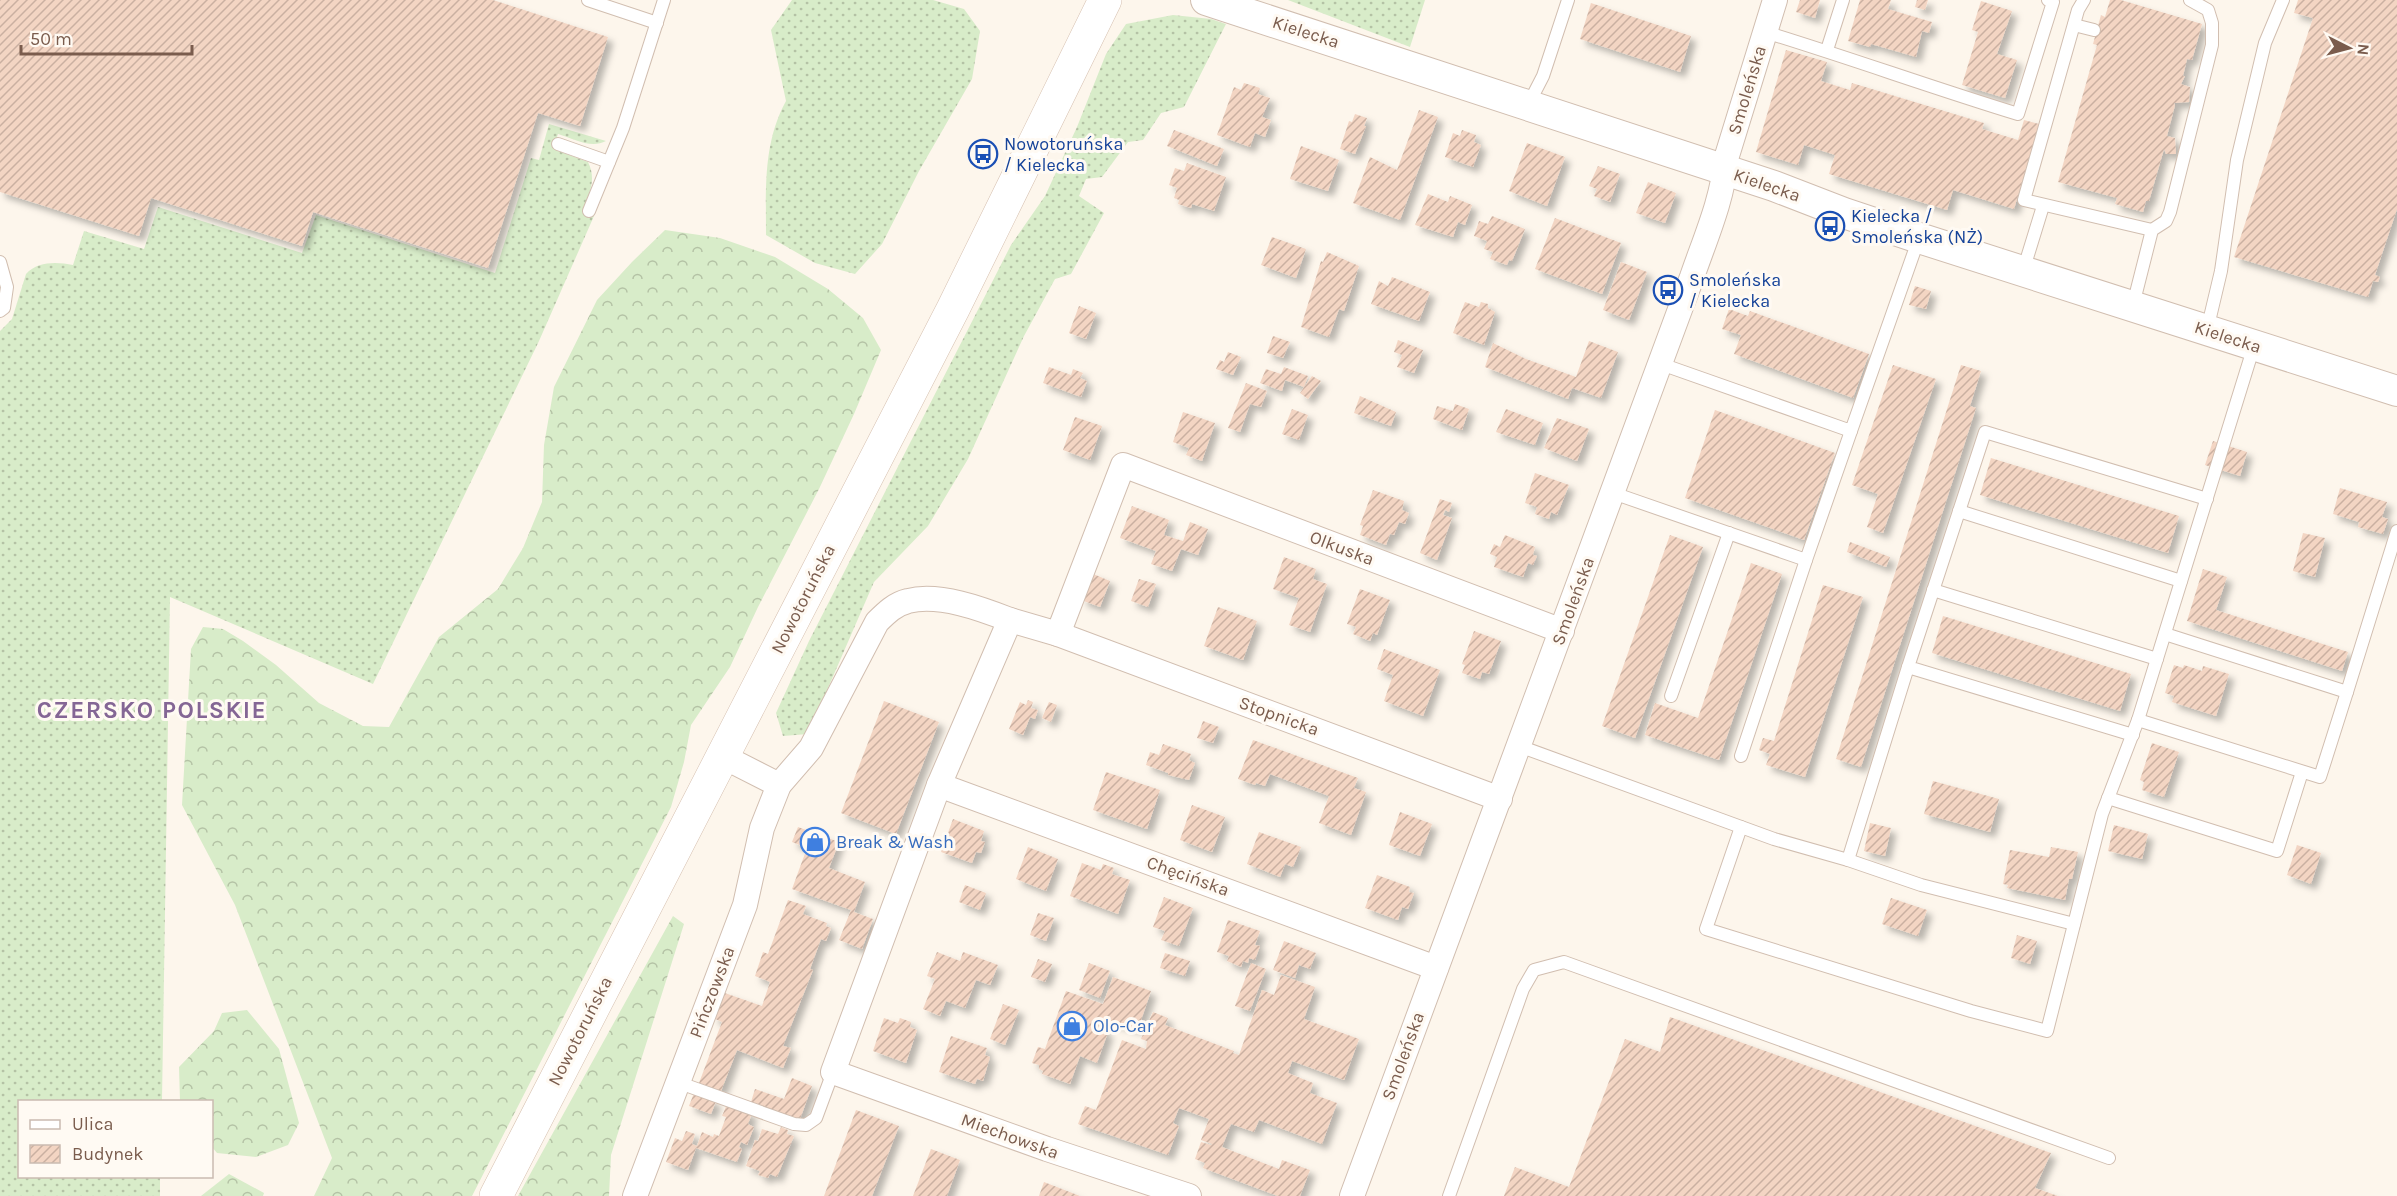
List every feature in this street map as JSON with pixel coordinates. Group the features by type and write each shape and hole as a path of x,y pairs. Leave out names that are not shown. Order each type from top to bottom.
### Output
{"main road":[{"name":"Nowotoruńska","path":"496,1196 952,309 1105,0"}],"street":[{"name":"Kielecka","path":"1206,0 1528,105 2023,272 2397,391"},
{"name":"Smoleńska","path":"1352,1196 1700,254 1725,171 1726,159 1775,0"},
{"name":"Olkuska","path":"1058,634 1123,465 1562,631"},
{"name":"Pińczowska","path":"635,1196 745,905 762,828 779,785 811,748 877,622 891,608 909,601 955,603 1010,620"},
{"path":"833,1072 939,785 1010,620"},
{"name":"Stopnicka","path":"1010,620 1058,634 1500,799"},
{"path":"722,756 779,785"},
{"name":"Chęcińska","path":"939,785 1436,968"},
{"name":"Miechowska","path":"833,1072 1047,1149 1189,1196"}],"lane":[{"path":"588,0 657,23"},
{"path":"589,211 623,129 664,0"},
{"path":"1528,105 1543,76 1568,0"},
{"path":"1827,50 1843,0"},
{"path":"1765,32 1827,50 1897,76 2018,114 2053,2 2048,0"},
{"path":"2084,0 2074,25 2024,200 2152,230"},
{"path":"2133,306 2152,230 2166,221 2170,212 2212,45 2212,23 2208,10 2190,0"},
{"path":"2207,330 2222,271 2237,160 2265,43 2283,0"},
{"path":"2074,25 2094,30"},
{"path":"558,144 609,162"},
{"path":"2023,272 2043,206"},
{"path":"1741,756 1806,560 1920,238"},
{"path":"0,262 7,287 4,308 0,310"},
{"path":"1741,827 1706,929 1971,1011 2047,1031 2099,824 2138,720 2254,346"},
{"path":"1661,364 1851,431"},
{"path":"1848,860 1985,432 2207,499"},
{"path":"1613,493 1806,560"},
{"path":"1959,512 2181,581"},
{"path":"2138,720 2320,777 2397,531"},
{"path":"1671,696 1729,533"},
{"path":"1933,590 2157,659"},
{"path":"2165,634 2347,692"},
{"path":"1908,667 2133,735"},
{"path":"1519,746 1774,839 1848,860 1921,885 2074,924"},
{"path":"2108,798 2277,851 2302,772"},
{"path":"1449,1196 1523,989 1534,970 1564,962 2109,1158"},
{"path":"677,1082 794,1124 806,1125 816,1118 833,1072"}],"green space":[{"path":"792,0 933,0 964,9 980,31 972,79 919,171 882,244 855,274 815,263 766,235 767,166 773,133 786,101 771,30"},
{"path":"1288,0 1425,0 1410,47"},
{"path":"1173,15 1211,19 1226,24 1184,107 1161,113 1143,140 1128,142 1102,177 1086,179 1079,196 1104,213 1071,274 1055,279 1024,336 968,459 928,526 874,582 808,734 783,736 776,713 809,641 1011,245 1045,196 1077,127 1106,54 1126,24"},
{"path":"549,124 606,141 588,144 558,134 553,149 588,162 592,181 582,212 594,216 539,341 373,684 170,597 162,1100 18,1100 18,1178 160,1178 160,1196 0,1196 0,331 12,319 26,274 42,265 54,263 73,265 84,231 144,249 158,207 302,253 316,215 495,273 531,158 539,160"},
{"path":"665,230 720,238 775,257 828,289 863,318 881,350 819,489 730,667 691,725 684,762 671,807 472,1196 314,1196 332,1158 235,905 182,805 191,649 203,627 223,629 276,665 319,703 363,726 389,727 439,637 498,589 523,548 542,502 544,445 554,387 597,300"},
{"path":"673,916 684,924 611,1155 609,1196 518,1196"},
{"path":"247,1010 279,1049 299,1123 288,1145 256,1157 217,1153 213,1148 213,1100 180,1100 179,1067 214,1031 222,1013"},
{"path":"229,1174 264,1193 263,1196 201,1196"}],"building":[{"path":"0,0 493,0 608,37 580,126 538,113 488,268 313,212 302,246 151,198 139,236 0,192"},
{"path":"1800,0 1820,0 1815,18 1796,12"},
{"path":"1860,0 1891,0 1888,9 1932,22 1929,33 1922,31 1916,57 1871,44 1870,47 1848,41"},
{"path":"1917,0 1928,0 1925,10 1915,7"},
{"path":"2110,0 2121,0 2202,24 2192,60 2187,59 2183,76 2185,76 2181,84 2190,87 2189,102 2174,103 2167,136 2175,138 2176,154 2166,154 2164,149 2149,201 2146,201 2143,212 2115,204 2117,198 2058,182 2097,45 2093,44 2101,15 2105,17"},
{"path":"2298,0 2397,0 2397,209 2375,275 2380,277 2378,282 2373,281 2368,297 2234,257 2313,18 2294,13"},
{"path":"1981,1 2012,11 1997,54 2017,60 2005,98 1962,85 1978,32 1972,30"},
{"path":"1591,3 1691,36 1680,72 1580,39"},
{"path":"1786,50 1827,62 1821,81 1850,90 1852,83 1984,123 1982,129 2018,140 2024,120 2039,124 2014,209 1953,190 1947,210 1829,174 1835,155 1804,145 1798,165 1756,152"},
{"path":"1244,83 1260,88 1258,94 1270,98 1262,117 1271,120 1265,137 1255,133 1250,147 1217,135 1234,87 1241,90"},
{"path":"1419,110 1438,117 1400,220 1353,203 1370,157 1397,170"},
{"path":"1355,114 1367,118 1355,154 1340,149 1349,121 1352,122"},
{"path":"1174,130 1224,149 1217,166 1167,146"},
{"path":"1462,130 1476,135 1474,142 1481,145 1473,167 1445,157 1453,133 1460,136"},
{"path":"1527,143 1565,157 1547,206 1509,191"},
{"path":"1301,146 1339,160 1328,191 1290,179"},
{"path":"1187,163 1226,177 1214,211 1192,204 1191,208 1178,204 1179,200 1174,198 1177,188 1169,185 1175,168 1184,171"},
{"path":"1598,166 1620,174 1610,202 1594,196 1597,189 1589,186"},
{"path":"1648,182 1676,193 1665,223 1636,213"},
{"path":"1428,194 1448,202 1450,196 1472,205 1465,225 1458,222 1453,237 1415,225"},
{"path":"1492,216 1525,229 1512,261 1509,260 1507,265 1490,259 1493,252 1484,249 1487,241 1474,236 1479,221 1488,224"},
{"path":"1555,218 1621,243 1602,294 1535,269"},
{"path":"1272,237 1306,249 1296,278 1261,265"},
{"path":"1327,252 1359,266 1344,311 1339,309 1329,337 1301,327 1321,261 1323,262"},
{"path":"1621,262 1647,272 1629,320 1603,310"},
{"path":"1392,277 1430,292 1419,321 1371,304 1379,281 1388,286"},
{"path":"1915,286 1931,291 1926,309 1909,305"},
{"path":"1465,302 1479,307 1481,302 1488,304 1488,308 1495,312 1484,345 1453,333"},
{"path":"1079,306 1096,313 1086,339 1069,333"},
{"path":"1729,309 1748,316 1750,311 1869,354 1853,398 1734,354 1741,335 1722,329"},
{"path":"1273,336 1290,342 1283,358 1267,353"},
{"path":"1398,340 1423,350 1414,373 1397,367 1402,355 1394,352"},
{"path":"1589,341 1618,352 1601,398 1572,388 1568,399 1485,367 1493,343 1526,359 1576,377"},
{"path":"1228,352 1241,357 1233,375 1216,369 1220,360 1224,362"},
{"path":"1893,365 1936,379 1883,533 1867,527 1878,494 1852,485"},
{"path":"1961,365 1981,371 1970,406 1976,408 1861,767 1836,759"},
{"path":"1049,367 1071,375 1073,369 1083,373 1080,378 1087,381 1081,397 1043,383"},
{"path":"1284,367 1308,376 1304,387 1285,380 1282,391 1260,383 1266,369 1281,374"},
{"path":"1312,376 1321,381 1308,399 1300,393"},
{"path":"1246,383 1267,391 1261,407 1250,404 1240,432 1228,428"},
{"path":"1360,396 1396,412 1391,426 1354,413"},
{"path":"1455,404 1469,409 1462,430 1433,419 1437,406 1453,411"},
{"path":"1292,409 1308,415 1299,440 1282,434"},
{"path":"1506,409 1543,423 1535,445 1496,432"},
{"path":"1715,410 1835,453 1804,540 1685,498"},
{"path":"1183,412 1215,423 1202,461 1186,455 1189,448 1173,442"},
{"path":"1075,417 1102,426 1090,460 1063,450"},
{"path":"1557,418 1589,429 1577,461 1544,448"},
{"path":"2213,441 2247,452 2240,476 2205,465"},
{"path":"1991,458 2179,516 2168,553 1980,495"},
{"path":"1535,473 1569,485 1557,515 1551,512 1549,519 1535,514 1537,507 1525,503"},
{"path":"2340,488 2387,502 2382,517 2388,519 2383,534 2358,527 2359,522 2333,514"},
{"path":"1373,490 1404,501 1402,510 1409,513 1405,524 1399,522 1394,535 1390,534 1386,545 1360,535 1363,526 1360,525"},
{"path":"1440,499 1452,503 1449,512 1445,510 1443,515 1452,518 1437,560 1420,553"},
{"path":"1132,506 1169,520 1164,535 1183,541 1190,522 1208,529 1198,555 1181,549 1172,571 1151,564 1156,551 1120,538"},
{"path":"2303,533 2325,538 2315,577 2293,571"},
{"path":"1505,535 1535,547 1533,555 1537,556 1533,565 1528,563 1523,577 1494,567 1497,557 1490,554 1494,544 1500,547"},
{"path":"1670,535 1703,547 1635,738 1602,726"},
{"path":"1850,542 1890,557 1886,567 1847,552"},
{"path":"1284,557 1316,569 1313,579 1327,584 1310,632 1289,625 1299,598 1273,589"},
{"path":"1751,563 1782,574 1719,760 1645,735 1655,703 1698,718"},
{"path":"2203,569 2227,577 2216,610 2348,652 2342,671 2187,621"},
{"path":"1091,573 1110,581 1100,607 1081,600"},
{"path":"1139,579 1156,584 1148,607 1131,601"},
{"path":"1823,585 1863,597 1805,777 1766,765 1770,754 1759,750 1763,738 1774,741"},
{"path":"1360,589 1390,600 1377,635 1373,633 1370,641 1353,634 1356,627 1347,624"},
{"path":"1218,607 1257,621 1243,660 1204,646"},
{"path":"1943,616 2131,674 2120,711 1932,653"},
{"path":"1474,631 1501,641 1489,674 1482,672 1480,679 1462,673 1465,665 1462,664"},
{"path":"1384,649 1440,670 1423,716 1384,701 1393,675 1377,669"},
{"path":"2174,665 2183,668 2184,665 2202,671 2203,666 2229,674 2216,716 2172,702 2174,696 2165,693"},
{"path":"1028,700 1033,702 1031,708 1038,710 1035,719 1030,717 1023,735 1009,729 1020,702 1026,705"},
{"path":"884,701 939,722 896,834 841,813"},
{"path":"1049,702 1057,705 1051,722 1042,718"},
{"path":"1203,721 1219,727 1213,743 1197,738"},
{"path":"1253,740 1358,778 1354,788 1366,792 1351,835 1319,823 1329,796 1270,774 1265,786 1238,779"},
{"path":"2152,743 2179,752 2164,797 2142,790 2144,782 2140,780"},
{"path":"1163,744 1191,754 1189,760 1195,763 1189,780 1168,775 1168,773 1146,765 1150,752 1159,755"},
{"path":"1106,772 1160,790 1147,829 1093,810"},
{"path":"1933,781 1999,799 1990,832 1924,814"},
{"path":"1192,805 1225,817 1212,852 1180,840"},
{"path":"1400,812 1432,824 1420,856 1389,845"},
{"path":"953,819 984,831 981,841 985,842 981,853 976,852 972,863 941,852"},
{"path":"1870,823 1891,828 1885,856 1864,851"},
{"path":"2114,825 2148,834 2142,859 2108,851"},
{"path":"798,827 839,842 829,868 865,882 854,912 873,919 862,949 839,940 851,910 792,889 807,848 792,842"},
{"path":"1259,832 1301,847 1293,867 1285,864 1280,877 1247,864"},
{"path":"2297,845 2321,853 2311,884 2287,875"},
{"path":"1028,847 1058,859 1046,891 1016,879"},
{"path":"2051,847 2078,852 2065,900 2007,888 2008,885 2003,884 2010,850 2049,857"},
{"path":"1082,863 1101,870 1103,864 1114,868 1112,874 1130,880 1118,914 1070,896"},
{"path":"1377,875 1410,887 1409,892 1414,893 1408,909 1402,907 1398,920 1365,908"},
{"path":"965,885 986,893 980,910 959,902"},
{"path":"1164,897 1193,908 1179,946 1161,940 1165,931 1153,927"},
{"path":"1891,898 1927,910 1918,936 1882,924"},
{"path":"788,900 806,906 803,914 827,923 826,926 831,928 826,941 821,939 810,969 813,970 783,1046 791,1048 783,1068 737,1050 721,1091 699,1083 722,1022 713,1018 722,992 762,1006 770,982 755,976 763,952 768,954"},
{"path":"1038,913 1054,918 1046,941 1030,935"},
{"path":"1228,920 1260,931 1255,945 1260,946 1255,960 1249,958 1248,963 1243,961 1241,967 1227,961 1229,956 1217,952"},
{"path":"2017,935 2037,941 2030,964 2011,958"},
{"path":"1284,941 1316,953 1310,969 1299,965 1295,978 1273,970"},
{"path":"937,952 960,961 963,952 998,965 990,985 976,980 965,1008 946,1001 940,1016 923,1009 935,979 927,976"},
{"path":"1165,953 1190,961 1185,976 1160,968"},
{"path":"1038,959 1052,964 1045,982 1031,977"},
{"path":"1089,963 1110,971 1100,998 1079,990"},
{"path":"1251,963 1266,969 1250,1011 1235,1006"},
{"path":"1281,975 1315,987 1304,1019 1359,1039 1344,1080 1292,1061 1288,1073 1313,1083 1310,1093 1337,1103 1322,1144 1259,1120 1254,1132 1231,1124 1222,1147 1279,1169 1282,1160 1310,1170 1300,1196 1278,1196 1203,1168 1205,1163 1195,1159 1201,1142 1212,1144 1201,1140 1209,1119 1179,1108 1173,1123 1179,1126 1168,1155 1078,1124 1085,1106 1096,1110 1122,1040 1146,1049 1147,1041 1141,1039 1153,1012 1168,1018 1165,1025 1234,1051 1233,1053 1239,1055 1262,990 1274,995"},
{"path":"1113,977 1151,991 1138,1029 1109,1021 1110,1019 1106,1017 1102,1030 1108,1032 1097,1063 1080,1056 1070,1084 1042,1074 1043,1071 1039,1069 1039,1065 1032,1063 1038,1047 1045,1049 1066,991 1103,1004"},
{"path":"1003,1004 1019,1010 1005,1045 990,1039"},
{"path":"1670,1017 2051,1153 2035,1188 2058,1196 1504,1196 1515,1167 1569,1187 1625,1039 1660,1052"},
{"path":"884,1018 898,1023 900,1018 911,1022 910,1027 917,1030 906,1063 873,1051"},
{"path":"951,1036 987,1048 985,1055 990,1057 983,1081 977,1079 975,1084 939,1072"},
{"path":"792,1078 812,1086 800,1119 751,1102 755,1089 784,1099"},
{"path":"694,1093 716,1101 711,1114 689,1106"},
{"path":"727,1104 752,1113 748,1124 754,1127 747,1145 741,1142 739,1147 742,1149 737,1162 696,1148 688,1170 666,1162 675,1138 682,1141 686,1131 695,1134 692,1144 697,1146 702,1132 713,1137 714,1134 719,1136 726,1117 722,1116"},
{"path":"856,1110 899,1126 872,1196 824,1196"},
{"path":"781,1127 788,1130 787,1134 794,1136 777,1177 770,1174 768,1178 758,1175 760,1171 746,1166 755,1140 758,1141 762,1129 778,1134"},
{"path":"931,1149 960,1160 947,1196 913,1196"},
{"path":"1044,1182 1080,1196 1039,1196"}],"place":[{"name":"Nowotoruńska / Kielecka","path":"983,154"},
{"name":"Kielecka / Smoleńska (NŻ)","path":"1830,226"},
{"name":"Smoleńska / Kielecka","path":"1668,290"},
{"name":"Break & Wash","path":"815,842"},
{"name":"Olo-Car","path":"1072,1026"}],"district":[{"name":"CZERSKO POLSKIE","path":"152,710"}]}
